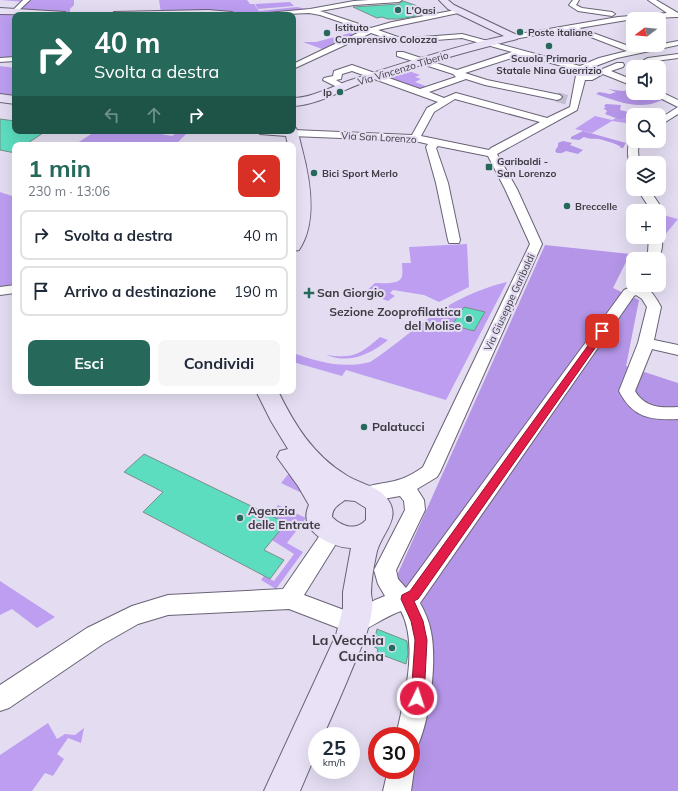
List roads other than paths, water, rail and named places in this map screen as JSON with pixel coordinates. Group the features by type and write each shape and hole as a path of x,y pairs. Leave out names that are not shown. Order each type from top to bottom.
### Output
{"main road":[{"path":"443,0 451,7 514,37"},
{"path":"453,0 460,7 461,11"},
{"path":"0,11 14,12"},
{"name":"Via Vincenzo Tiberio","path":"298,97 320,94 487,42 514,37"},
{"path":"0,98 12,100"},
{"path":"296,152 302,202 296,238"},
{"path":"266,394 266,404 280,443 291,460 307,479 322,504"},
{"path":"268,394 292,438 314,465 329,477 375,500 380,510 375,526 363,552 357,592"},
{"path":"282,791 351,636 358,608 357,592 346,552 335,535 321,522 319,515 322,504 334,493 343,490 359,492"},
{"path":"335,535 355,538 375,526"}],"street":[{"path":"14,12 27,0"},
{"path":"296,12 354,3 399,0"},
{"path":"651,0 677,15"},
{"path":"574,2 580,10 607,13 618,19"},
{"path":"309,11 397,39 410,40 462,36 522,52 581,73 589,78 603,71 626,64"},
{"path":"296,66 371,30 392,24 461,11"},
{"path":"514,37 618,19 677,15"},
{"path":"570,27 626,48"},
{"path":"666,46 678,43"},
{"path":"456,73 522,52"},
{"path":"492,154 495,150 574,108 574,101 581,73 596,62 638,52"},
{"path":"400,54 485,82 557,97"},
{"path":"647,60 678,56"},
{"path":"0,60 12,59"},
{"path":"342,86 327,80 338,77 337,73 352,68 444,101"},
{"path":"603,71 626,80"},
{"path":"421,92 462,78 456,73"},
{"path":"415,138 430,110 444,101 485,82"},
{"path":"456,96 550,122"},
{"path":"666,98 678,104"},
{"path":"666,118 678,110"},
{"name":"Via San Lorenzo","path":"296,132 415,138 492,154"},
{"path":"436,142 431,147 442,183 454,240"},
{"name":"Via Giuseppe Garibaldi","path":"359,492 392,491 409,494 416,482 430,472 536,244 511,190 492,154"},
{"path":"0,291 12,289"},
{"path":"0,699 95,636 132,616 168,605 289,599 354,624 383,608 414,595 631,292"},
{"path":"643,292 648,296 654,307 646,343 627,391 631,400 640,409 655,412 678,413"},
{"path":"646,343 678,350"},
{"path":"375,526 386,507 392,502 409,494 415,510 385,570 386,577 391,588 399,596 406,599 417,621 421,640 417,698 411,727"},
{"path":"289,599 335,535"},
{"path":"396,791 399,779"}],"tunnel":[{"path":"557,97 571,101"}],"place":[{"name":"L'Oasi","path":"398,10"},
{"name":"Poste italiane","path":"520,32"},
{"name":"Istituto Comprensivo Colozza","path":"327,33"},
{"name":"Scuola Primaria Statale Nina Guerrizio","path":"549,46"},
{"name":"Ip","path":"340,92"},
{"name":"Garibaldi - San Lorenzo","path":"489,167"},
{"name":"Bici Sport Merlo","path":"314,173"},
{"name":"Breccelle","path":"567,206"},
{"name":"San Giorgio","path":"309,293"},
{"name":"Sezione Zooprofilattica del Molise","path":"469,319"},
{"name":"Palatucci","path":"364,427"},
{"name":"Agenzia delle Entrate","path":"240,518"},
{"name":"La Vecchia Cucina","path":"392,648"}]}
